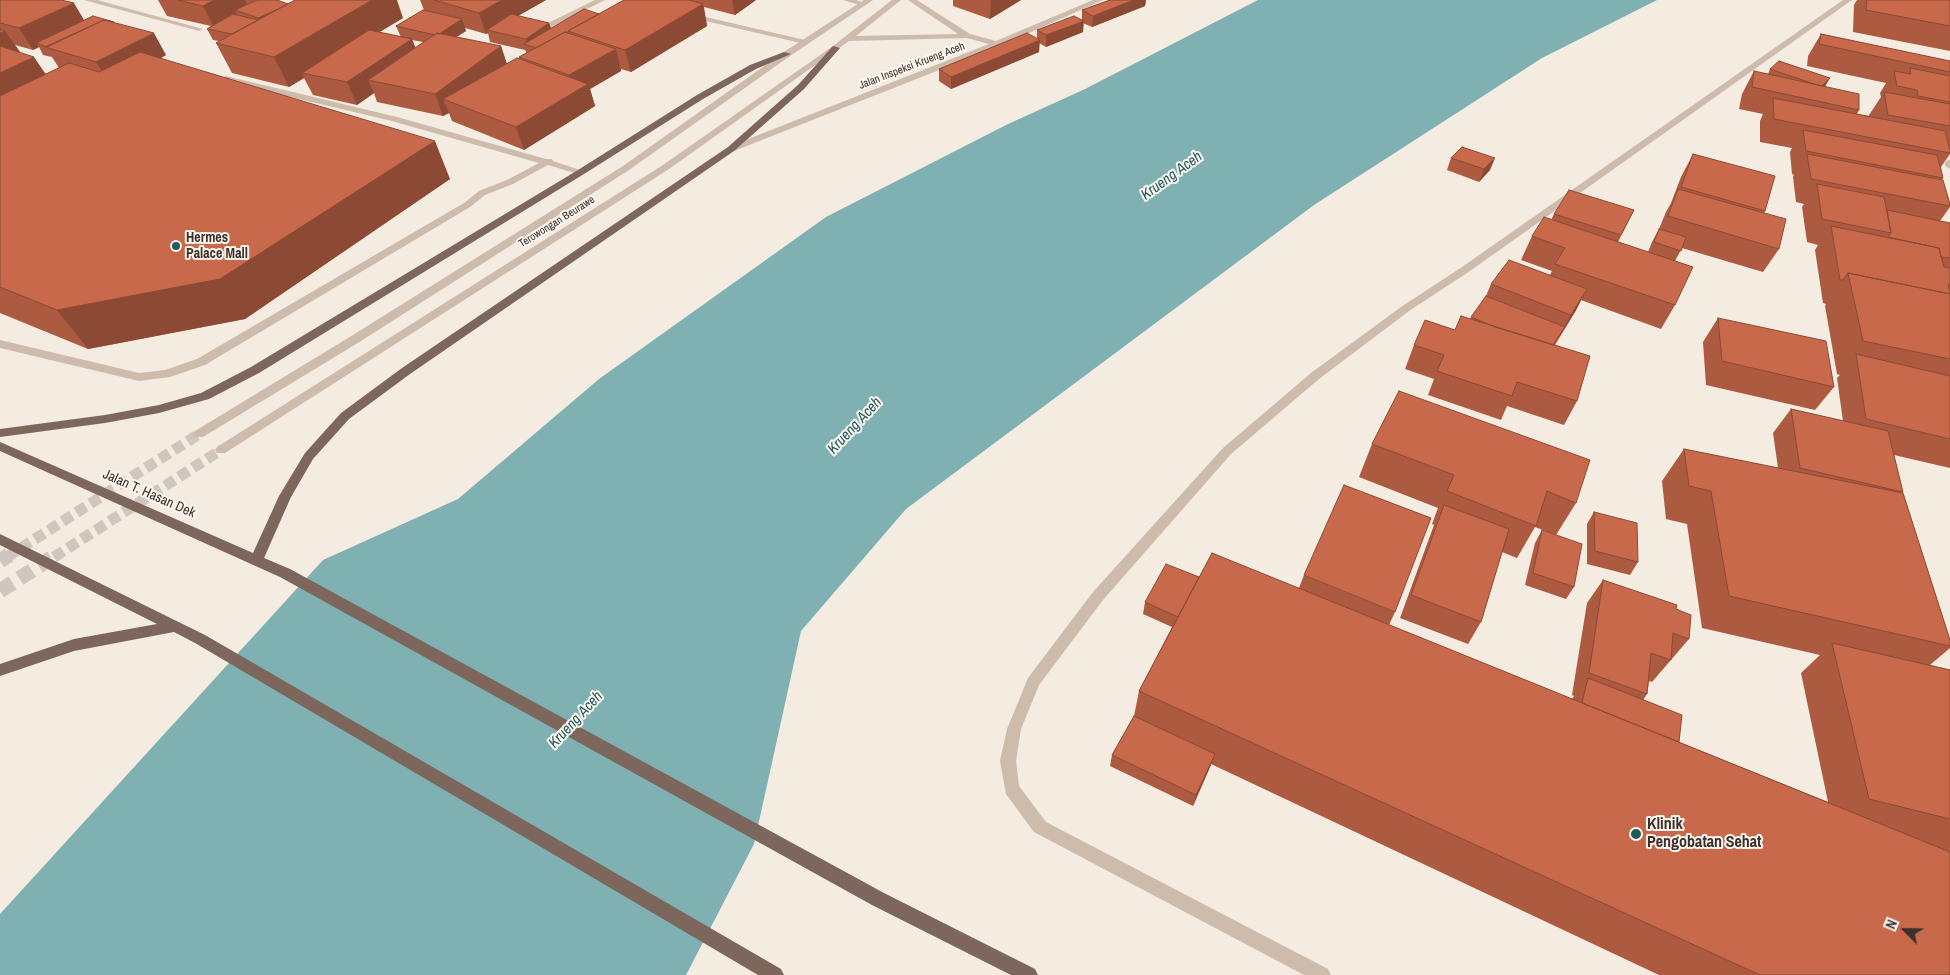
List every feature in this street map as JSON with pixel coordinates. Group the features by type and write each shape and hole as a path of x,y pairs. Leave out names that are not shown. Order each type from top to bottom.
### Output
{"main road":[{"path":"256,560 285,496 309,456 346,416 406,371 731,149 801,86 836,48"},
{"path":"0,433 141,413 205,396 255,370 581,172 700,97 753,67 787,54"},
{"name":"Jalan T. Hasan Dek","path":"0,446 284,573 878,899 1029,975"},
{"path":"0,539 200,639 775,975"},
{"path":"0,670 74,645 176,626"}],"street":[{"path":"88,0 199,29"},
{"path":"548,25 601,0"},
{"path":"847,0 866,2"},
{"name":"Terowongan Beurawe","path":"221,450 666,167 836,48 897,0"},
{"path":"912,0 967,36"},
{"name":"Jalan Inspeksi Krueng Aceh","path":"731,149 998,44 1100,0"},
{"path":"1322,975 1040,827 1012,789 1008,761 1014,729 1033,682 1098,596 1220,458 1316,376 1404,309 1466,269 1848,0"},
{"name":"Terowongan Beurawe","path":"200,434 357,338 626,168 787,54 866,2"},
{"path":"685,13 805,42"},
{"path":"847,39 967,36 998,44"},
{"path":"218,77 394,119 549,161 581,172"},
{"path":"0,344 139,377 166,374 202,362 467,205 482,193 510,182 549,161"}],"water":[{"name":"Krueng Aceh","path":"1258,0 1657,0 1542,58 1314,205 906,509 801,631 754,844 686,975 0,975 0,914 323,560 458,499 599,379 826,217 1006,125 1085,89"}],"building":[{"path":"0,0 61,0 74,3 19,28 0,23"},
{"path":"178,0 214,0 203,6"},
{"path":"257,0 277,0 288,4 258,18 235,10"},
{"path":"295,0 372,0 274,57 216,43"},
{"path":"434,0 502,0 479,13"},
{"path":"624,0 689,0 703,4 625,50 568,31"},
{"path":"1110,0 1134,0 1093,16 1082,10"},
{"path":"1867,0 1950,0 1950,26 1866,10"},
{"path":"584,9 599,14 568,31 568,33 565,32 536,48 524,44"},
{"path":"423,10 462,19 435,35 396,26"},
{"path":"233,14 258,20 232,34 207,29"},
{"path":"511,14 549,23 526,39 487,30"},
{"path":"93,16 114,22 104,20 47,47 36,43"},
{"path":"1074,16 1084,21 1046,35 1037,30"},
{"path":"104,20 154,33 96,62 45,47"},
{"path":"369,30 412,39 347,82 302,73"},
{"path":"565,32 616,49 569,75 519,57"},
{"path":"437,33 501,46 435,94 368,80"},
{"path":"1027,33 1040,40 951,77 939,69"},
{"path":"1821,34 1950,61 1950,72 1819,44"},
{"path":"0,46 34,57 0,73"},
{"name":"Hermes Palace Mall","path":"140,52 435,141 220,279 57,310 0,287 0,96 69,63 99,72"},
{"path":"517,58 588,84 516,127 443,99"},
{"path":"1779,61 1830,78 1822,86 1770,69"},
{"path":"1910,68 1950,76 1950,102 1918,96 1917,90 1897,86 1894,71 1911,74"},
{"path":"1754,71 1859,94 1859,110 1752,87"},
{"path":"1884,92 1950,104 1950,126 1888,115"},
{"path":"1773,98 1945,131 1950,153 1774,119"},
{"path":"1803,130 1937,155 1943,178 1806,151"},
{"path":"1462,147 1495,158 1484,169 1451,158"},
{"path":"1693,154 1775,176 1765,211 1681,187"},
{"path":"1807,154 1943,180 1950,206 1811,179"},
{"path":"1817,184 1884,197 1891,233 1822,219"},
{"path":"1678,189 1786,219 1779,249 1668,216"},
{"path":"1569,190 1634,210 1621,235 1554,214"},
{"path":"1887,210 1950,223 1950,258 1941,257 1939,248 1888,237 1891,233"},
{"path":"1544,217 1693,267 1675,305 1555,264 1565,248 1532,236"},
{"path":"1831,226 1939,248 1944,267 1950,268 1950,285 1948,284 1950,294 1848,273 1843,280 1840,280"},
{"path":"1659,229 1686,237 1681,251 1654,242"},
{"path":"1509,260 1587,289 1571,315 1491,284"},
{"path":"1848,273 1950,294 1950,359 1863,341"},
{"path":"1486,296 1565,327 1553,345 1495,327 1471,317"},
{"path":"1461,316 1590,356 1577,401 1517,382 1512,396 1437,371 1444,355 1414,345 1425,320 1455,330"},
{"path":"1718,318 1826,341 1834,387 1722,361"},
{"path":"1856,354 1950,376 1950,439 1866,419"},
{"path":"1399,391 1590,460 1576,503 1547,491 1536,526 1447,491 1454,475 1372,444"},
{"path":"1791,409 1888,431 1903,492 1800,468"},
{"path":"1684,449 1903,493 1950,640 1950,646 1729,596 1711,491 1689,486"},
{"path":"1344,485 1431,518 1395,612 1304,575"},
{"path":"1444,505 1509,529 1481,622 1411,595"},
{"path":"1594,512 1637,523 1638,562 1595,551"},
{"path":"1542,530 1582,544 1574,587 1533,573"},
{"path":"1212,553 1950,852 1950,975 1760,975 1139,691"},
{"path":"1166,564 1199,577 1178,617 1145,602"},
{"path":"1603,580 1677,605 1676,609 1691,615 1689,639 1673,633 1671,660 1651,653 1647,694 1589,673"},
{"path":"1832,643 1950,670 1950,819 1869,799"},
{"path":"1588,678 1682,715 1679,742 1582,703"},
{"path":"1134,716 1215,754 1196,795 1112,755"}],"tunnel":[{"path":"7,557 199,434"},
{"path":"54,557 221,450"},
{"path":"0,561 9,555"},
{"path":"0,591 56,555"}],"place":[{"name":"Hermes Palace Mall","path":"176,246"},
{"name":"Klinik Pengobatan Sehat","path":"1636,834"}]}
